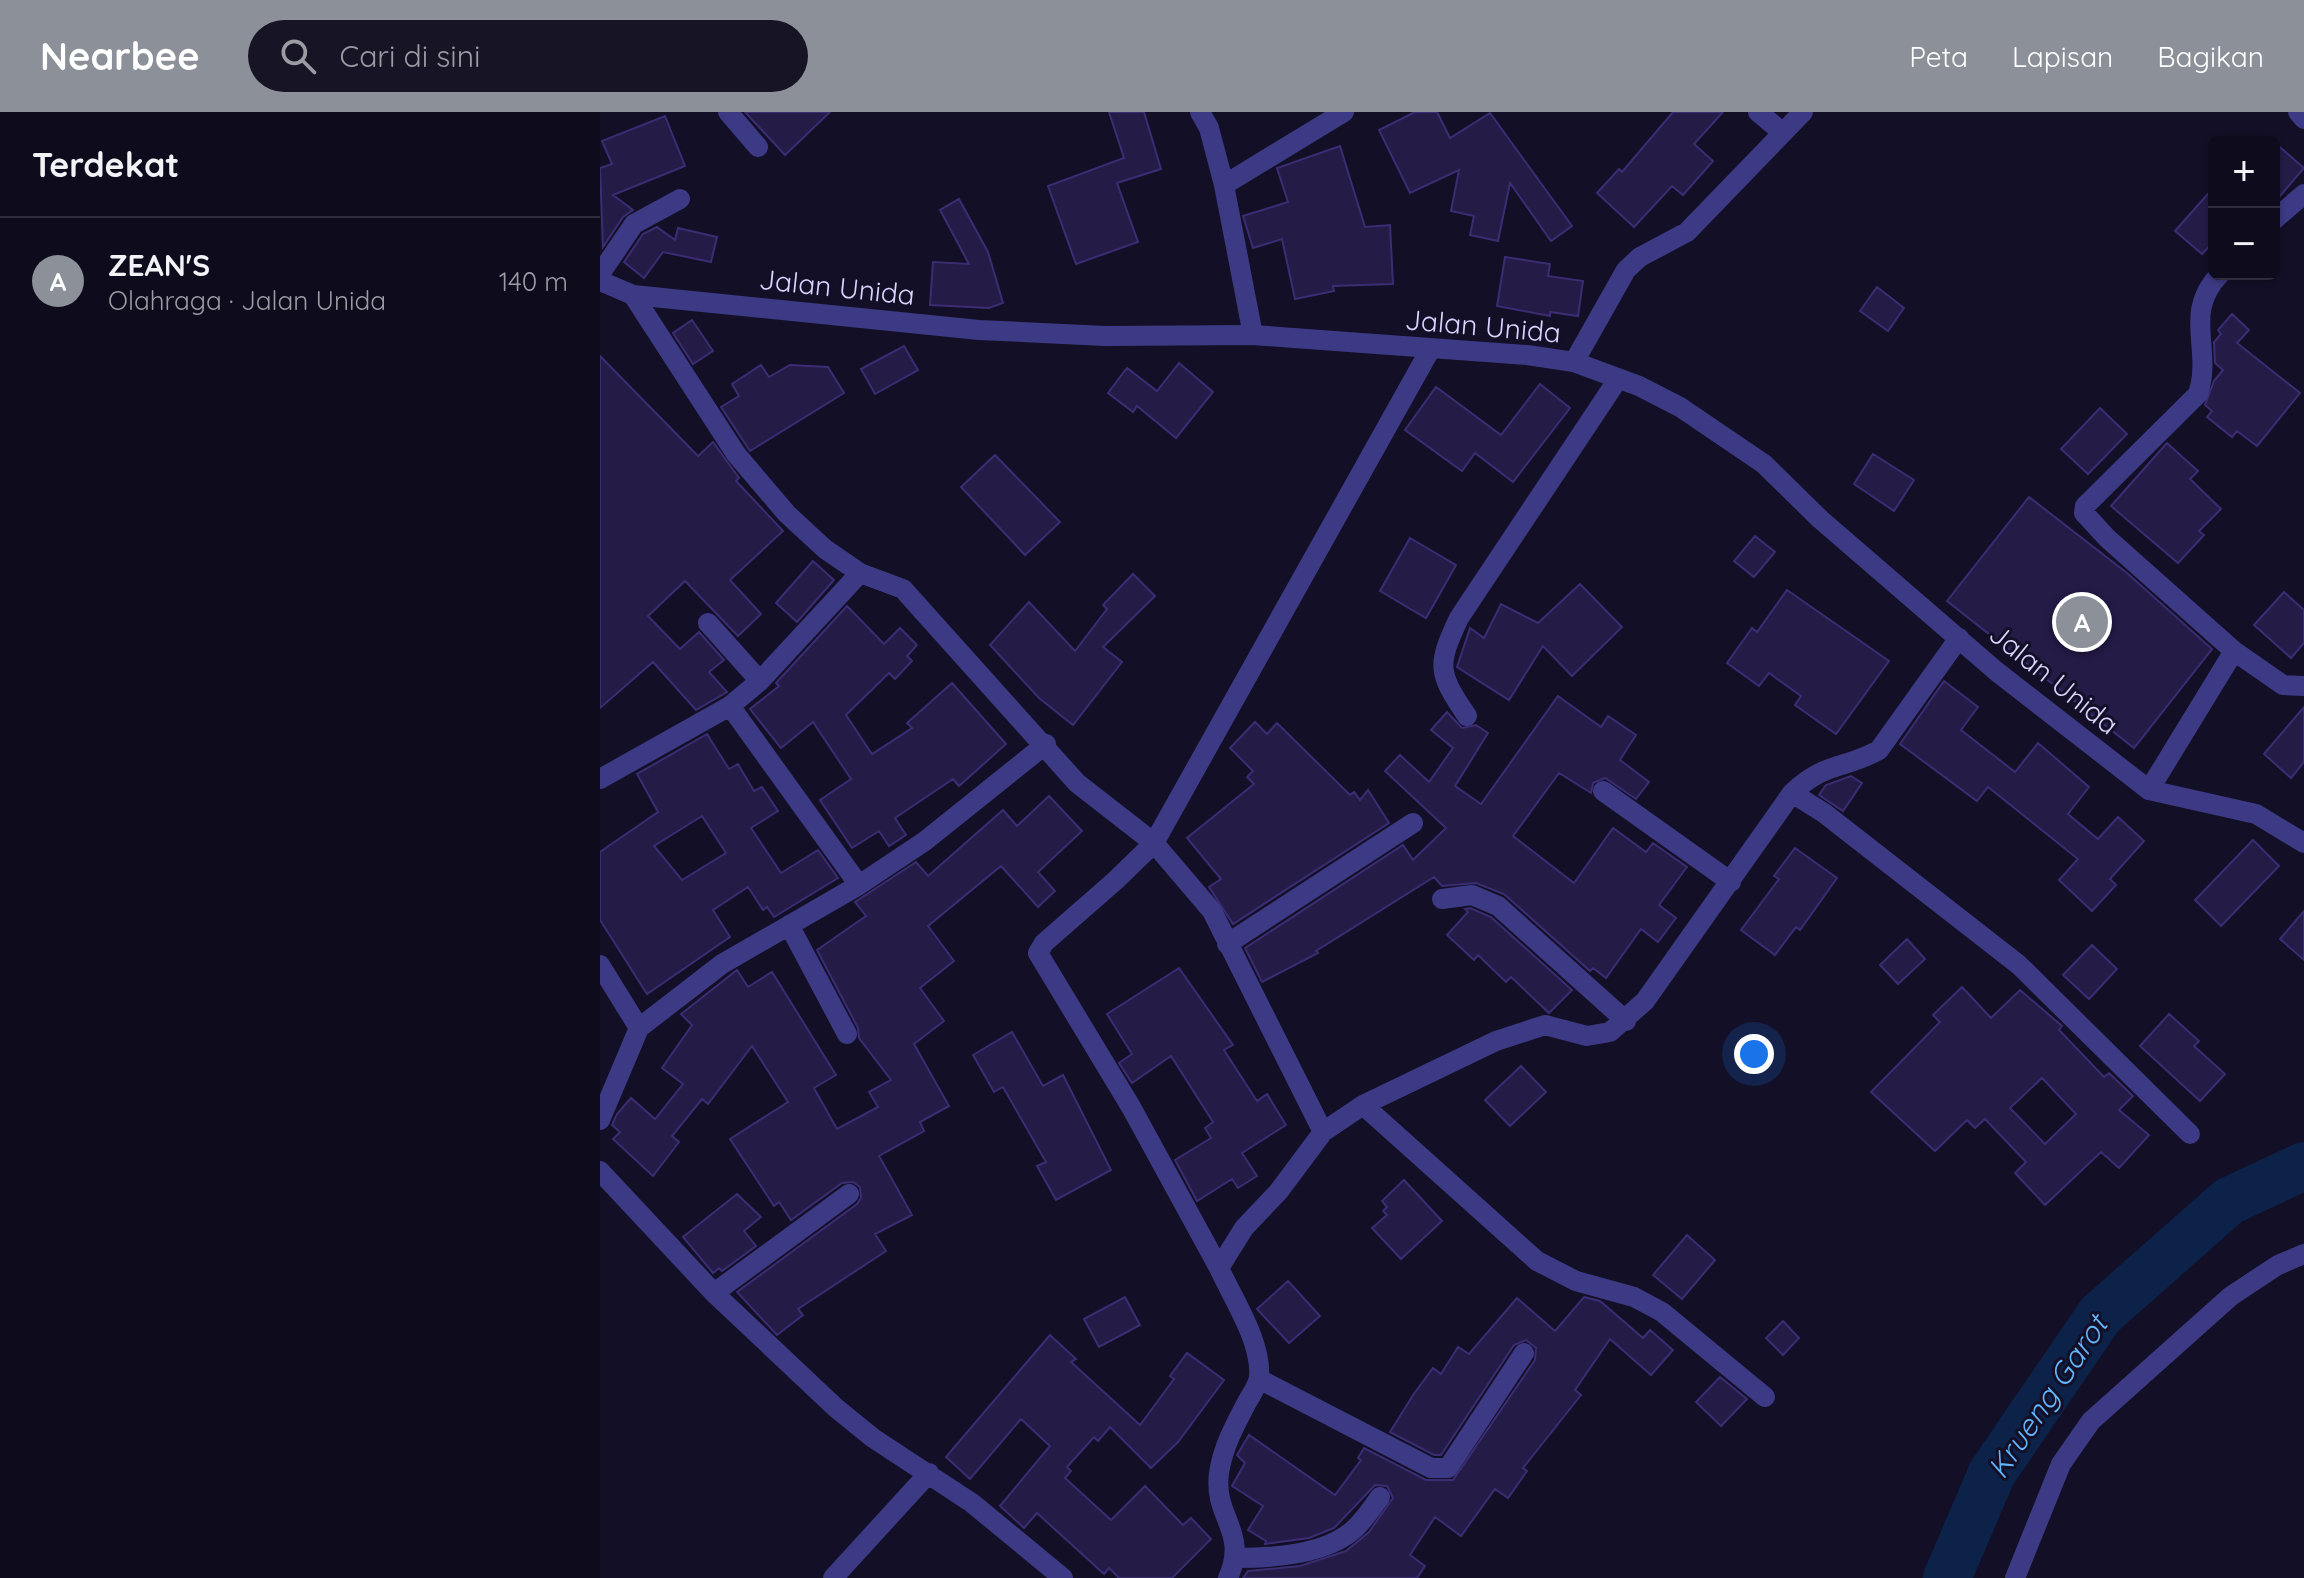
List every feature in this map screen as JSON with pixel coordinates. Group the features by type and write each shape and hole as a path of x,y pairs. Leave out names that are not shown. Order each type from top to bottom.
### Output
{"street":[{"path":"728,112 758,147"},
{"path":"1200,112 1209,128 1224,185 1253,335"},
{"path":"1224,185 1344,112"},
{"path":"1758,112 1782,132"},
{"path":"1574,362 1626,270 1640,257 1687,232 1803,112"},
{"path":"2298,112 2304,119"},
{"path":"2280,215 2304,194"},
{"path":"600,274 634,224 680,199"},
{"path":"2215,280 2205,291 2200,304 2203,381 2198,394 2085,506 2084,513 2107,538 2234,651 2283,685 2304,686"},
{"name":"Jalan Unida","path":"600,281 633,295 979,330 1105,336 1253,335 1527,355 1574,362 1680,407 1764,464 1820,519 2045,712 2149,790 2256,814 2304,843"},
{"path":"633,295 736,454 787,514 825,549 860,573 903,589 1046,744 1077,783 1154,843 1194,887 1212,911 1323,1132"},
{"path":"1228,1578 1237,1558 1235,1539 1220,1505 1219,1474 1225,1444 1259,1379 1256,1353 1219,1268 1131,1107 1038,953 1044,943 1154,843 1430,350"},
{"path":"1467,716 1445,679 1441,656 1459,618 1618,379"},
{"path":"600,779 730,706 760,681 860,573"},
{"path":"708,623 760,681"},
{"path":"1219,1268 1244,1228 1279,1191 1323,1132 1363,1105 1508,1037 1545,1025 1587,1036 1610,1032 1626,1021 1645,1001 1792,793 1812,774 1864,759 1879,750 1959,638"},
{"path":"2149,790 2234,651"},
{"path":"730,706 859,885"},
{"path":"600,1120 639,1028 722,964 859,885 925,841 1046,744"},
{"path":"1603,791 1731,882"},
{"path":"1792,793 1824,813 2019,965 2190,1134"},
{"path":"1227,944 1413,823"},
{"path":"1442,899 1472,895 1498,906 1626,1021"},
{"path":"789,925 847,1034"},
{"path":"600,965 639,1028"},
{"path":"1363,1105 1537,1261 1576,1281 1634,1297 1662,1312 1765,1397"},
{"path":"600,1171 714,1293 836,1408 972,1503 1063,1578"},
{"path":"714,1293 849,1194"},
{"path":"2015,1578 2061,1464 2091,1421 2231,1296 2278,1265 2304,1254"},
{"path":"1259,1379 1431,1468 1448,1468 1524,1353"},
{"path":"833,1578 929,1473"},
{"path":"1237,1558 1281,1558 1343,1538 1356,1528 1380,1497"}],"building":[{"path":"745,112 830,112 785,155"},
{"path":"1109,112 1144,112 1161,169 1117,183 1138,242 1076,264 1048,186 1124,158"},
{"path":"1415,112 1437,112 1450,138 1490,113 1572,226 1551,241 1510,183 1498,241 1470,235 1474,216 1451,211 1459,170 1410,193 1379,130"},
{"path":"1673,112 1723,112 1694,144 1713,161 1683,195 1672,186 1634,227 1597,193 1619,169 1622,172"},
{"path":"665,116 685,166 613,195 633,210 623,217 603,247 600,168 612,164 602,141"},
{"path":"1340,146 1365,227 1390,225 1393,284 1333,286 1334,291 1295,299 1282,239 1253,248 1243,216 1288,202 1277,168"},
{"path":"2280,147 2304,168 2280,196"},
{"path":"2208,194 2208,248 2202,254 2175,231"},
{"path":"959,199 988,252 1003,303 989,308 930,305 933,262 969,264 940,210"},
{"path":"657,227 675,240 678,228 717,237 711,262 663,252 644,278 624,262 643,234"},
{"path":"1505,257 1550,264 1548,276 1583,281 1578,316 1550,312 1550,316 1497,306"},
{"path":"1877,287 1904,308 1888,331 1860,311"},
{"path":"2232,314 2249,330 2237,343 2300,393 2257,446 2237,431 2232,437 2207,417 2212,411 2205,405 2214,381 2223,370 2215,363 2214,342 2221,334 2218,330"},
{"path":"692,320 713,351 693,364 673,333"},
{"path":"904,346 918,370 875,394 861,369"},
{"path":"600,356 698,456 713,442 739,478 736,481 783,531 730,580 761,614 738,636 685,581 648,616 680,649 699,632 724,660 709,672 727,692 696,710 653,662 600,708"},
{"path":"1179,363 1213,392 1176,438 1137,406 1133,412 1108,393 1127,368 1157,391"},
{"path":"761,365 769,377 790,365 828,367 844,393 750,451 721,407 739,396 732,384"},
{"path":"1540,384 1570,408 1513,482 1475,453 1462,471 1405,430 1436,387 1501,435"},
{"path":"2100,408 2127,434 2088,474 2061,449"},
{"path":"2167,443 2198,471 2190,479 2221,509 2199,531 2204,535 2178,563 2111,506"},
{"path":"1873,454 1914,480 1894,511 1854,484"},
{"path":"995,455 1060,522 1025,555 961,487"},
{"path":"2029,497 2127,573 2212,649 2134,748 1947,601"},
{"path":"1755,536 1775,552 1754,577 1734,561"},
{"path":"1410,538 1456,565 1426,618 1380,591"},
{"path":"813,561 834,580 797,622 776,603"},
{"path":"1133,574 1155,596 1103,647 1122,662 1073,725 1039,698 990,645 1029,602 1075,651 1107,609 1103,605"},
{"path":"1580,584 1622,627 1572,676 1543,646 1509,700 1457,667 1470,628 1484,638 1501,604 1538,623"},
{"path":"1787,590 1889,661 1836,734 1795,705 1801,696 1769,673 1759,686 1727,663 1752,628 1757,632"},
{"path":"2284,592 2304,610 2304,643 2291,658 2254,625"},
{"path":"847,606 884,644 900,628 917,645 907,656 912,661 895,679 889,673 846,715 872,754 912,728 907,723 952,683 1006,744 959,786 953,779 895,818 906,835 889,846 879,831 852,848 820,800 851,779 813,722 781,748 750,709 779,686 776,683"},
{"path":"1944,681 1978,707 1961,730 2015,772 2038,743 2089,787 2068,814 2098,839 2118,817 2144,841 2110,879 2116,885 2092,911 2059,880 2078,859 1988,787 1977,801 1900,744"},
{"path":"1558,696 1601,727 1608,716 1636,735 1620,760 1649,782 1636,799 1605,778 1593,783 1591,793 1559,773 1513,836 1574,883 1613,828 1646,852 1653,843 1687,867 1659,905 1676,918 1658,942 1641,929 1606,978 1593,968 1590,971 1504,894 1476,883 1442,886 1434,877 1316,951 1318,953 1262,982 1245,948 1403,845 1413,860 1446,828 1385,771 1400,755 1429,782 1453,748 1431,730 1447,712 1462,728 1476,725 1488,733 1455,786 1481,804"},
{"path":"2304,707 2304,762 2291,778 2264,754"},
{"path":"1255,722 1267,734 1277,723 1350,795 1354,792 1360,800 1368,790 1389,823 1233,924 1209,887 1221,879 1187,838 1254,784 1247,777 1253,771 1230,748"},
{"path":"707,734 729,769 738,764 754,791 762,787 778,811 751,828 781,873 818,850 838,878 774,917 767,907 763,910 748,887 713,910 730,937 647,994 600,920 600,852 658,812 637,774","holes":["702,816 726,853 682,880 654,846"]},
{"path":"1851,776 1862,783 1843,811 1819,795 1826,785"},
{"path":"1049,796 1082,831 1038,872 1055,891 1038,907 1001,866 928,926 954,961 920,988 944,1021 914,1044 949,1106 920,1122 924,1131 879,1156 912,1215 875,1234 886,1251 798,1309 803,1315 777,1335 737,1292 857,1204 861,1198 860,1187 853,1182 842,1183 791,1220 779,1202 774,1206 730,1139 788,1102 752,1046 708,1104 702,1099 672,1136 679,1142 653,1176 613,1139 620,1132 612,1125 617,1114 631,1098 655,1119 683,1084 662,1068 692,1025 681,1014 737,970 748,987 772,972 836,1075 814,1088 837,1129 878,1107 869,1092 891,1080 859,1038 858,1028 817,950 866,916 855,902 916,862 928,876 1003,810 1017,826"},
{"path":"2253,840 2279,866 2221,926 2195,900"},
{"path":"1795,848 1837,878 1800,930 1796,927 1775,955 1741,930 1779,879 1774,876"},
{"path":"1470,908 1491,917 1572,990 1549,1013 1511,977 1506,982 1478,955 1474,960 1447,935 1468,912 1465,909"},
{"path":"2304,911 2304,960 2280,939"},
{"path":"1907,939 1925,959 1898,984 1880,965"},
{"path":"2092,945 2117,969 2089,999 2063,975"},
{"path":"1179,968 1233,1045 1224,1050 1257,1101 1267,1094 1286,1125 1242,1153 1257,1176 1238,1188 1232,1179 1197,1201 1175,1160 1211,1138 1205,1128 1213,1122 1171,1056 1132,1083 1119,1063 1132,1054 1107,1014"},
{"path":"1962,987 1991,1018 2020,990 2062,1026 2059,1030 2104,1077 2109,1073 2133,1096 2119,1110 2149,1135 2119,1168 2101,1152 2045,1205 2015,1173 2026,1162 1985,1119 1975,1128 1967,1120 1935,1151 1871,1092 1940,1022 1933,1015","holes":["2042,1078 2076,1114 2045,1144 2010,1108"]},
{"path":"2169,1014 2199,1041 2194,1046 2225,1074 2200,1101 2140,1046"},
{"path":"1012,1032 1043,1086 1063,1075 1111,1170 1056,1200 1037,1166 1046,1162 1003,1087 994,1092 973,1055"},
{"path":"1521,1066 1546,1092 1510,1126 1485,1100"},
{"path":"1404,1180 1442,1221 1401,1259 1372,1228 1387,1215 1383,1211 1387,1207 1382,1201"},
{"path":"737,1194 761,1217 744,1231 756,1246 722,1271 719,1268 713,1273 683,1237"},
{"path":"1687,1235 1715,1260 1682,1299 1653,1275"},
{"path":"1288,1281 1320,1316 1289,1343 1257,1309"},
{"path":"1125,1297 1140,1325 1099,1347 1084,1319"},
{"path":"1584,1297 1600,1301 1643,1338 1650,1330 1673,1350 1651,1375 1610,1339 1575,1390 1581,1395 1523,1468 1527,1471 1508,1498 1495,1489 1461,1536 1435,1517 1410,1555 1425,1566 1417,1578 1243,1578 1248,1571 1300,1566 1346,1551 1369,1532 1393,1498 1387,1486 1375,1485 1334,1528 1309,1538 1265,1544 1266,1541 1248,1530 1263,1506 1232,1486 1245,1463 1237,1455 1249,1435 1335,1495 1361,1460 1358,1458 1364,1448 1426,1480 1453,1480 1535,1360 1536,1348 1526,1340 1514,1345 1441,1455 1434,1455 1390,1432 1413,1395 1433,1368 1441,1374 1458,1347 1469,1354 1517,1298 1555,1331"},
{"path":"1783,1321 1799,1338 1783,1355 1766,1338"},
{"path":"1050,1335 1076,1359 1071,1362 1140,1425 1174,1379 1170,1376 1187,1353 1224,1380 1178,1442 1151,1468 1110,1427 1098,1441 1094,1437 1067,1467 1071,1471 1065,1478 1111,1520 1145,1486 1183,1525 1191,1518 1211,1539 1172,1578 1119,1578 1109,1568 1104,1574 1037,1513 1024,1528 1000,1506 1050,1446 1021,1419 970,1479 946,1457"},
{"path":"1720,1377 1747,1399 1721,1426 1696,1402"}],"waterway":[{"name":"Krueng Garot","path":"1947,1578 1992,1473 2100,1315 2229,1201 2304,1166"}],"place":[{"name":"ZEAN'S","path":"2082,622"}]}
